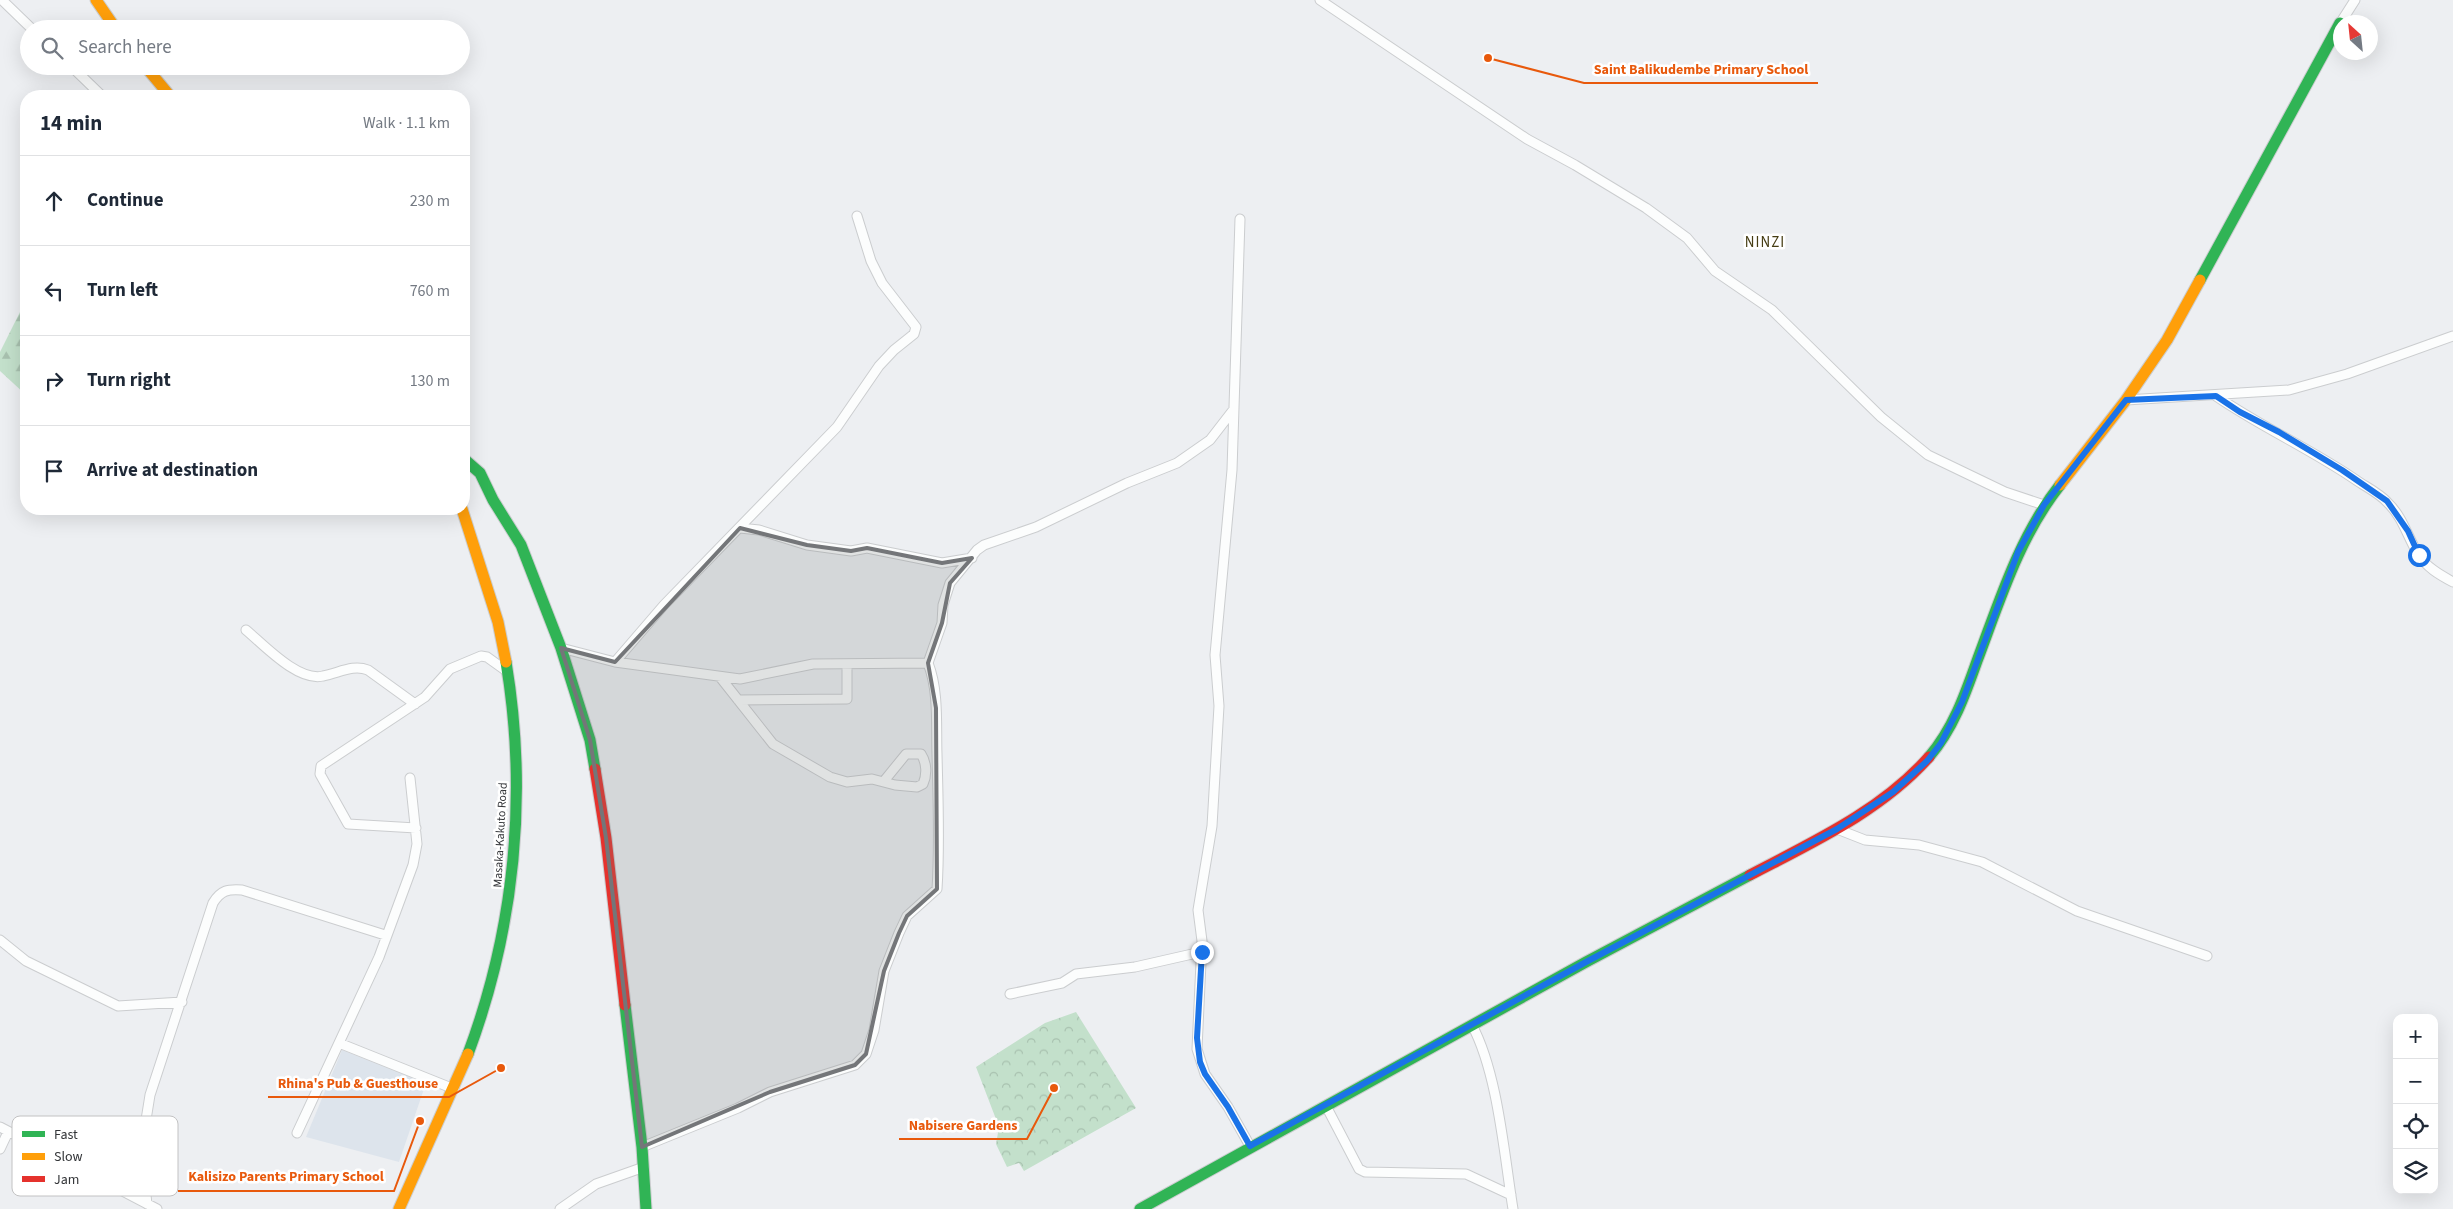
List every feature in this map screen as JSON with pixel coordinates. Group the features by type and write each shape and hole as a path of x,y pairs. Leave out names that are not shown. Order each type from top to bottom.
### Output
{"main road":[{"path":"96,0 110,20"},
{"path":"1140,1209 1250,1146 1837,829 1893,792 1927,761 1941,743 1962,702 2018,552 2044,505 2126,400 2167,340 2333,38"},
{"path":"153,75 165,90"},
{"path":"470,464 480,473 493,500 521,545 562,648 580,702 599,789 642,1147 646,1209"},
{"name":"Masaka-Kakuto Road","path":"399,1209 454,1089 488,993 510,894 515,857 518,748 508,672 502,637 464,515"}],"street":[{"path":"2,0 23,20"},
{"path":"1320,0 1527,139 1575,165 1646,208 1688,238 1715,271 1772,310 1881,417 1928,455 2005,492 2044,505"},
{"path":"2346,15 2355,0"},
{"path":"80,75 96,90"},
{"path":"615,662 664,605 837,427 879,366 916,330 916,327 882,282 871,261 857,216"},
{"path":"1240,219 1232,470 1215,655 1218,706 1212,826 1198,910 1202,952 1198,1029 1200,1062 1205,1074 1228,1107 1250,1146"},
{"path":"2126,400 2216,396 2289,390 2319,384 2453,336"},
{"path":"2216,396 2240,412 2279,432 2342,470 2387,501 2408,531 2419,555 2430,567 2453,582"},
{"path":"642,1147 738,1108 770,1092 855,1065 866,1054 874,1030 884,970 898,933 907,916 937,889 936,708 932,675 928,663 942,623 943,605 950,583 984,545 1036,528 1126,483 1178,463 1210,440 1234,409"},
{"path":"740,528 758,530 807,545 851,551 867,548 942,563 972,558"},
{"path":"246,630 303,674 322,677 361,667 415,704"},
{"path":"562,648 615,662 748,678 813,664 928,663"},
{"path":"416,828 348,824 320,769 425,697 450,668 474,658 487,657 508,672"},
{"path":"738,700 847,699 847,664"},
{"path":"720,676 773,744 830,777 847,782 872,778 895,785 917,787 923,784 926,778 926,760 922,754 906,754 884,781"},
{"path":"297,1133 379,957 415,860 418,844 410,778"},
{"path":"1837,829 1865,840 1919,845 1982,862 2077,911 2207,956"},
{"path":"146,1116 150,1095 213,903 218,895 226,890 242,890 386,935"},
{"path":"0,940 26,960 118,1006 182,1002"},
{"path":"1010,994 1062,983 1076,974 1134,967 1202,952"},
{"path":"1472,1025 1480,1041 1498,1113 1514,1209"},
{"path":"339,1043 454,1089"},
{"path":"1326,1106 1359,1169 1365,1172 1466,1174 1511,1194"},
{"path":"0,1149 4,1129"},
{"path":"560,1209 596,1184 644,1167"},
{"path":"133,1196 157,1209"},
{"path":"147,1196 148,1204"}],"highlighted area":[{"path":"740,528 807,545 851,551 867,548 942,563 972,558 950,583 942,623 928,663 936,708 937,889 907,916 899,933 884,971 866,1054 855,1065 770,1092 642,1147 606,838 590,740 561,648 615,662"}],"shaded area":[{"path":"342,1050 426,1083 399,1162 306,1137"}],"green space":[{"path":"20,312 20,389 0,371 0,352"},
{"path":"1076,1012 1136,1108 1024,1171 1019,1163 1007,1167 996,1144 999,1127 976,1067 1045,1023"}],"traffic: fast":[{"path":"2200,280 2333,36"},
{"path":"470,464 480,473 493,500 521,545 561,648 590,740 595,769"},
{"path":"1929,757 1945,735 1958,711 2022,547 2033,526 2060,485"},
{"path":"468,1054 497,958 513,860 516,811 516,761 513,712 506,662"},
{"path":"1140,1209 1586,962 1750,875"},
{"path":"625,1005 642,1147 646,1209"}],"traffic: slow":[{"path":"96,0 110,20"},
{"path":"152,75 165,90"},
{"path":"2060,485 2126,400 2167,340 2200,280"},
{"path":"464,515 498,622 506,662"},
{"path":"399,1209 468,1054"}],"traffic: jam":[{"path":"1750,875 1822,837 1868,809 1890,794 1929,757"},
{"path":"595,769 606,838 625,1005"}],"place":[{"name":"Saint Balikudembe Primary School","path":"1488,58"},
{"name":"Rhina's Pub & Guesthouse","path":"501,1068"},
{"name":"Nabisere Gardens","path":"1054,1088"},
{"name":"Kalisizo Parents Primary School","path":"420,1121"}],"district":[{"name":"NINZI","path":"1765,242"}],"route":[{"path":"1202,952 1198,993 1197,1038 1200,1062 1205,1074 1228,1107 1250,1146 1586,962 1837,829 1893,792 1927,761 1941,743 1962,702 2018,552 2044,505 2126,400 2216,396 2240,412 2279,432 2342,470 2387,501 2400,517 2419,555"}]}
